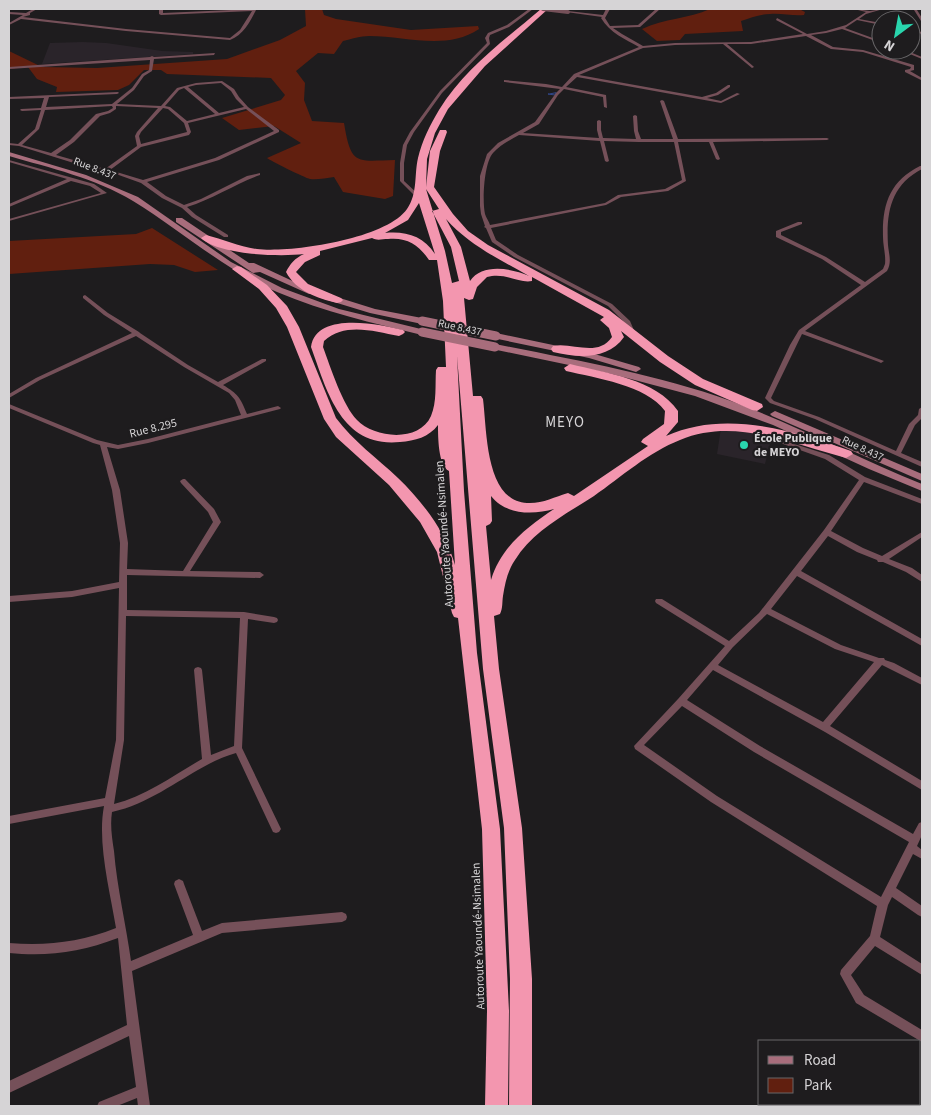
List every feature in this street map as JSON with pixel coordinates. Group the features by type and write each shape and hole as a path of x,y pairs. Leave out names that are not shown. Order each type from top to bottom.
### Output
{"highway":[{"name":"Autoroute Yaoundé-Nsimalen","path":"520,1106 521,979 513,828 491,669 458,293 448,248 423,190 424,150 436,123 452,97 471,76 544,9"},
{"name":"Autoroute Yaoundé-Nsimalen","path":"423,190 446,122 464,94 554,9"},
{"path":"206,238 234,248 257,252 310,250 385,230 399,222 411,211 423,190 464,233 484,247 605,312 664,359 699,382 758,407"},
{"name":"Autoroute Yaoundé-Nsimalen","path":"429,206 447,279 458,492 469,653 491,829 498,1011 496,1106"},
{"path":"429,206 433,258 440,304 445,445 458,492"},
{"path":"429,206 456,247 469,304 486,509 482,565"},
{"path":"337,300 299,283 293,278 291,272 294,266 300,260 319,252 373,238 393,235 417,240 427,247 433,258"},
{"path":"237,264 281,306 293,327 330,419 341,434 410,498 431,527 449,567 469,653"},
{"path":"469,304 471,287 476,279 492,273 512,273 602,316 614,327 618,336 615,344 596,351 557,349"},
{"path":"399,332 358,325 342,326 330,329 318,340 317,347 350,422 362,433 377,438 392,439 406,437 427,429 438,417 442,370"},
{"path":"483,457 489,480 500,496 518,507 544,508 570,497 661,433 672,421 673,414 670,406 655,394 570,368"},
{"path":"491,669 495,591 501,569 510,553 536,528 645,454 681,435 722,428 772,432 806,440 846,454"}],"main road":[{"name":"Rue 8.437","path":"9,149 89,172 126,186 206,238 237,264 316,299 422,329"},
{"name":"Rue 8.437","path":"9,154 84,176 135,199 237,264 308,302 361,318 422,329"},
{"path":"237,264 422,329 495,344 570,368 668,391 801,433"},
{"path":"308,302 347,320 399,332 422,329 495,344 557,349 591,356 662,377"},
{"name":"Rue 8.437","path":"495,344 662,377 758,407 922,478"},
{"name":"Rue 8.437","path":"495,344 614,371 690,391 747,410 922,488"}],"street":[{"path":"9,24 35,9"},
{"path":"22,18 230,39 235,38 254,10 161,14 161,9"},
{"path":"423,190 402,181 405,145 412,132 441,92 490,43 487,38 489,34 508,26 531,9"},
{"path":"544,9 604,16"},
{"path":"608,9 604,16 605,22 642,47"},
{"path":"610,27 638,26 657,9"},
{"path":"856,9 868,11"},
{"path":"633,335 628,322 610,305 516,256 494,241 482,206 482,176 485,161 494,148 537,123 557,94 575,75 642,47 685,43 751,43 805,35 843,28 868,11 881,9"},
{"path":"908,9 922,9"},
{"path":"915,9 922,20"},
{"path":"9,12 29,14"},
{"path":"777,19 836,50 863,51 914,67 906,71 922,78"},
{"path":"856,19 871,22"},
{"path":"843,28 871,38"},
{"path":"723,43 752,67"},
{"path":"9,68 214,54"},
{"path":"113,105 133,89 143,75 151,70 152,57"},
{"path":"575,75 725,102 738,94"},
{"path":"505,81 604,95 606,107"},
{"path":"139,146 137,134 178,89 222,82 234,90 237,98 247,108 277,131 218,159 142,182"},
{"path":"702,99 717,94 729,86"},
{"path":"185,87 219,115"},
{"path":"9,98 117,93"},
{"path":"19,145 37,129 47,96"},
{"path":"488,227 606,204 620,196 666,190 684,181 676,141 662,100"},
{"path":"52,154 72,142 98,115 113,110 115,108 113,105"},
{"path":"22,110 113,105 163,107 171,110 186,122 189,129 187,134 139,146 107,170"},
{"path":"186,122 247,108"},
{"path":"635,116 639,141"},
{"path":"599,121 599,130 607,161"},
{"path":"520,134 639,141 827,139"},
{"path":"710,140 718,159"},
{"path":"9,144 52,154 142,182 164,197 184,207 194,216 226,236"},
{"path":"9,161 92,185 105,193 9,220"},
{"path":"922,167 913,171 896,188 887,206 885,220 888,266 802,332 793,345 768,398 922,465"},
{"path":"184,207 204,200 242,180 258,174"},
{"path":"9,206 71,179"},
{"path":"800,223 779,231 778,236 824,258 865,285"},
{"path":"85,297 186,366 219,384 238,399 245,416"},
{"path":"802,332 881,361"},
{"path":"9,396 38,379 137,333"},
{"path":"219,384 264,360"},
{"name":"Rue 8.295","path":"9,406 103,445 127,446 278,408"},
{"path":"897,454 902,448 908,432 921,416 922,409"},
{"path":"785,443 827,456 863,479 922,502"},
{"path":"103,445 116,490 124,543 120,740 106,821 111,873 122,931 144,1106"},
{"path":"863,479 827,532 766,610 730,645 713,666 638,746 714,799 883,904"},
{"path":"183,482 211,511 218,522 185,574"},
{"path":"827,532 881,560 909,570 922,579"},
{"path":"881,560 922,534"},
{"path":"124,572 260,575"},
{"path":"796,572 922,643"},
{"path":"9,599 72,594 124,584"},
{"path":"659,602 730,645"},
{"path":"766,610 838,647 880,660 922,682"},
{"path":"122,613 244,615 274,620"},
{"path":"244,615 238,748 276,829"},
{"path":"824,727 880,660"},
{"path":"713,666 824,727 922,786"},
{"path":"198,670 207,761"},
{"path":"681,701 913,844 922,855"},
{"path":"9,820 109,805 122,807 139,800 207,761 238,748"},
{"path":"922,826 883,904 874,939 845,974 860,999 922,1036"},
{"path":"179,884 199,937"},
{"path":"890,890 922,912"},
{"path":"127,968 222,928 342,917"},
{"path":"9,948 34,950 76,947 122,931"},
{"path":"874,939 922,970"},
{"path":"9,1087 133,1028"},
{"path":"103,1106 141,1091"}],"shaded area":[{"path":"50,43 106,43 162,51 193,52 193,54 42,64"},
{"name":"École Publique de MEYO","path":"721,428 772,436 765,464 717,454"}],"green space":[{"path":"305,9 322,9 324,15 336,19 411,30 478,26 479,29 466,36 439,41 363,36 343,41 334,54 318,53 296,71 305,83 304,100 312,121 344,123 349,147 358,158 372,161 395,160 393,196 385,199 343,192 334,177 310,179 301,176 267,158 301,143 274,126 239,130 222,118 281,100 285,95 271,78 167,74 161,70 144,70 129,85 118,90 56,92 57,87 37,79 28,67 9,69 9,51 42,67 97,68 227,59 280,40 306,26"},
{"path":"710,9 799,9 805,12 804,15 759,15 741,21 743,31 685,34 680,40 657,41 642,29 650,25 694,15"},
{"path":"152,228 218,270 195,272 174,265 150,264 9,274 9,241 136,234"}],"waterway":[{"path":"556,93 555,95 548,94 549,94 556,93"}],"place":[{"name":"École Publique de MEYO","path":"744,445"}],"district":[{"name":"MEYO","path":"565,422"}]}
